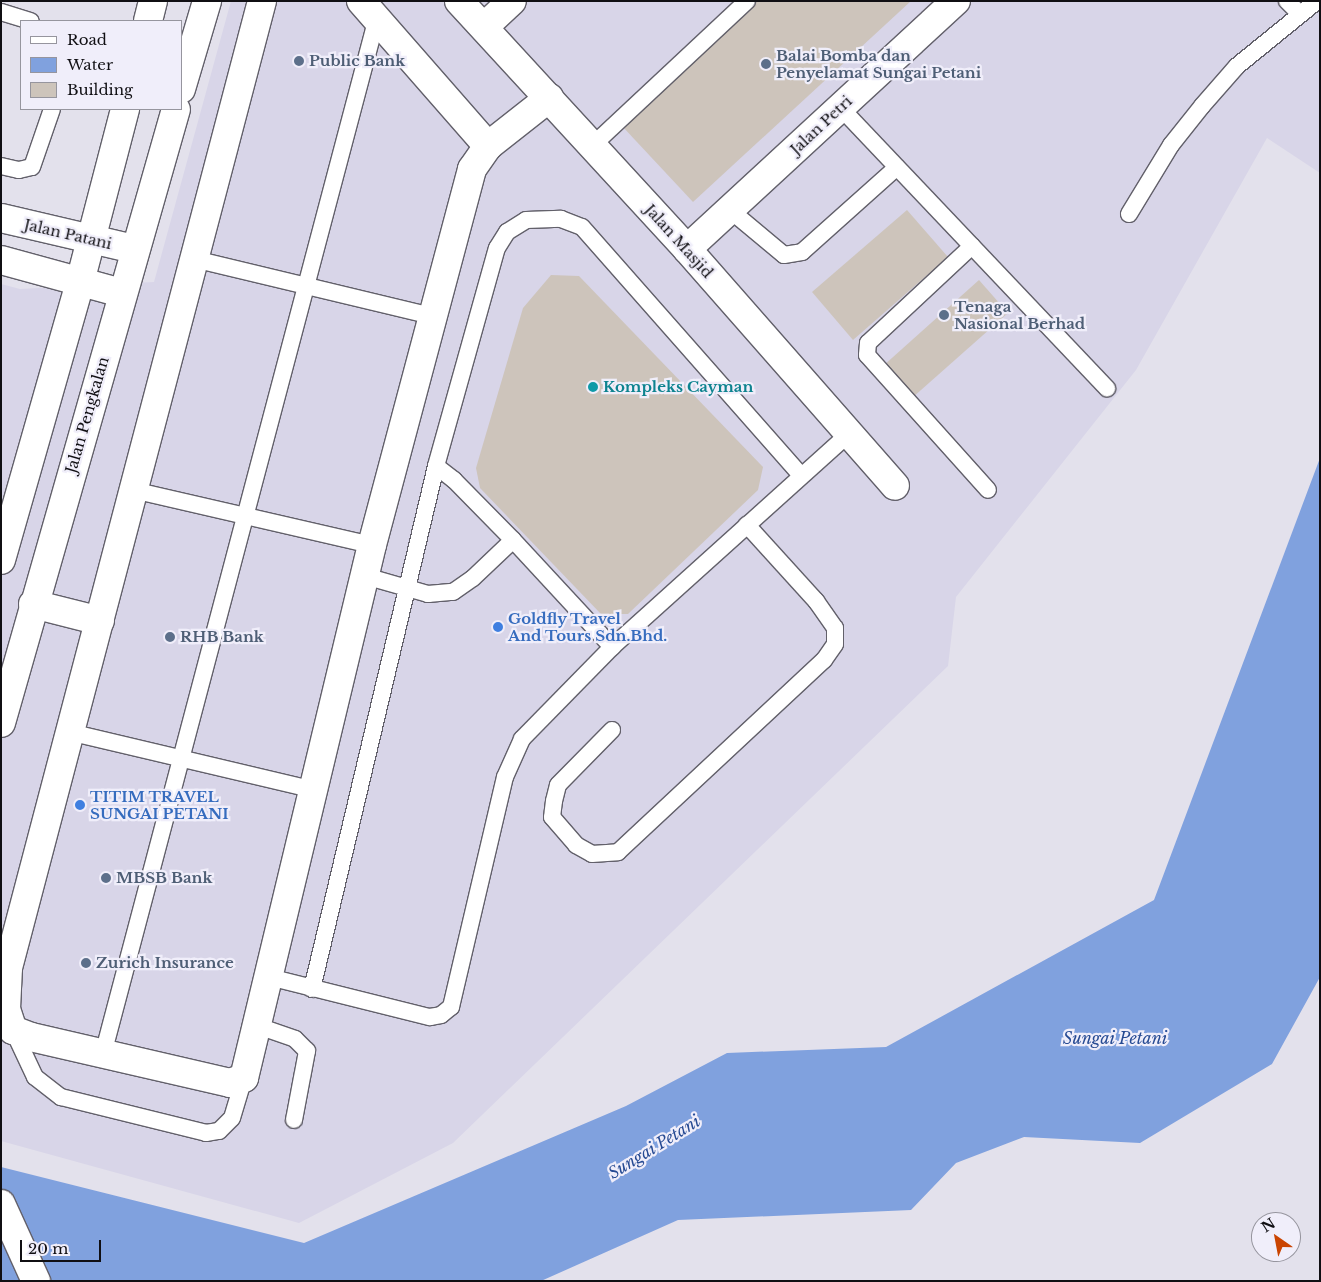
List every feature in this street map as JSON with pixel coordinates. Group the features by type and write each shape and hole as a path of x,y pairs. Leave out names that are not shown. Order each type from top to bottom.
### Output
{"street":[{"path":"148,20 153,1"},
{"path":"182,87 207,1"},
{"path":"262,1 8,968 5,992 13,1030 103,1054 230,1083 244,1078 372,545 431,316 472,169 488,146 549,98"},
{"name":"Jalan Masjid","path":"459,1 687,249 895,486"},
{"path":"484,27 512,1"},
{"name":"Jalan Petri","path":"687,249 956,1"},
{"path":"369,10 488,146"},
{"path":"1,560 80,282 125,110"},
{"name":"Jalan Pengkalan","path":"1,723 134,249 176,110"},
{"name":"Jalan Patani","path":"1,218 134,249"},
{"path":"1,260 122,293"},
{"path":"33,604 100,621"},
{"path":"1,1204 36,1281"}],"lane":[{"path":"592,146 747,1"},
{"path":"1286,1 1300,14"},
{"path":"1129,214 1172,145 1202,106 1237,66 1317,1"},
{"path":"103,1054 308,287 369,10"},
{"path":"1,12 28,20"},
{"path":"840,108 1107,388"},
{"path":"1,166 19,170 32,166 52,110"},
{"path":"730,210 784,255 802,252 896,167"},
{"path":"312,989 436,466 497,248 507,232 520,222 562,219 582,228 801,475"},
{"path":"972,246 868,342 868,355 988,490"},
{"path":"194,259 431,316"},
{"path":"269,978 430,1017 441,1015 450,1007 512,758 522,739 612,647 801,475 850,433"},
{"path":"436,466 454,480 513,540 612,647"},
{"path":"133,490 372,545"},
{"path":"612,730 558,785 554,800 552,817 576,845 592,854 618,852 824,660 835,644 835,628 816,601 747,525"},
{"path":"365,576 428,594 453,592 473,578 513,540"},
{"path":"69,732 314,790"},
{"path":"258,1026 295,1039 308,1051 294,1120"},
{"path":"13,1030 35,1077 61,1097 206,1133 219,1131 232,1118 244,1078"}],"shaded area":[{"path":"231,1 1320,1 1320,173 1267,138 1136,370 956,597 948,666 453,1143 299,1223 1,1141 1,284 20,289 154,282"}],"water":[{"name":"Sungai Petani","path":"1320,458 1320,977 1272,1064 1140,1143 1024,1137 956,1163 911,1210 678,1220 541,1281 1,1281 1,1167 304,1243 626,1106 727,1053 886,1047 1154,900"}],"building":[{"name":"Balai Bomba dan Penyelamat Sungai Petani","path":"757,1 911,1 693,202 622,126"},
{"path":"907,210 948,257 853,340 812,292"},
{"name":"Kompleks Cayman","path":"551,275 579,276 763,467 758,490 628,614 601,614 480,488 476,468 523,308"},
{"path":"979,280 1008,313 912,398 883,366"}],"place":[{"name":"Public Bank","path":"299,61"},
{"name":"Balai Bomba dan Penyelamat Sungai Petani","path":"766,64"},
{"name":"Tenaga Nasional Berhad","path":"944,315"},
{"name":"Kompleks Cayman","path":"593,387"},
{"name":"Goldfly Travel And Tours Sdn.Bhd.","path":"498,627"},
{"name":"RHB Bank","path":"170,637"},
{"name":"TITIM TRAVEL SUNGAI PETANI","path":"80,805"},
{"name":"MBSB Bank","path":"106,878"},
{"name":"Zurich Insurance","path":"86,963"}]}
